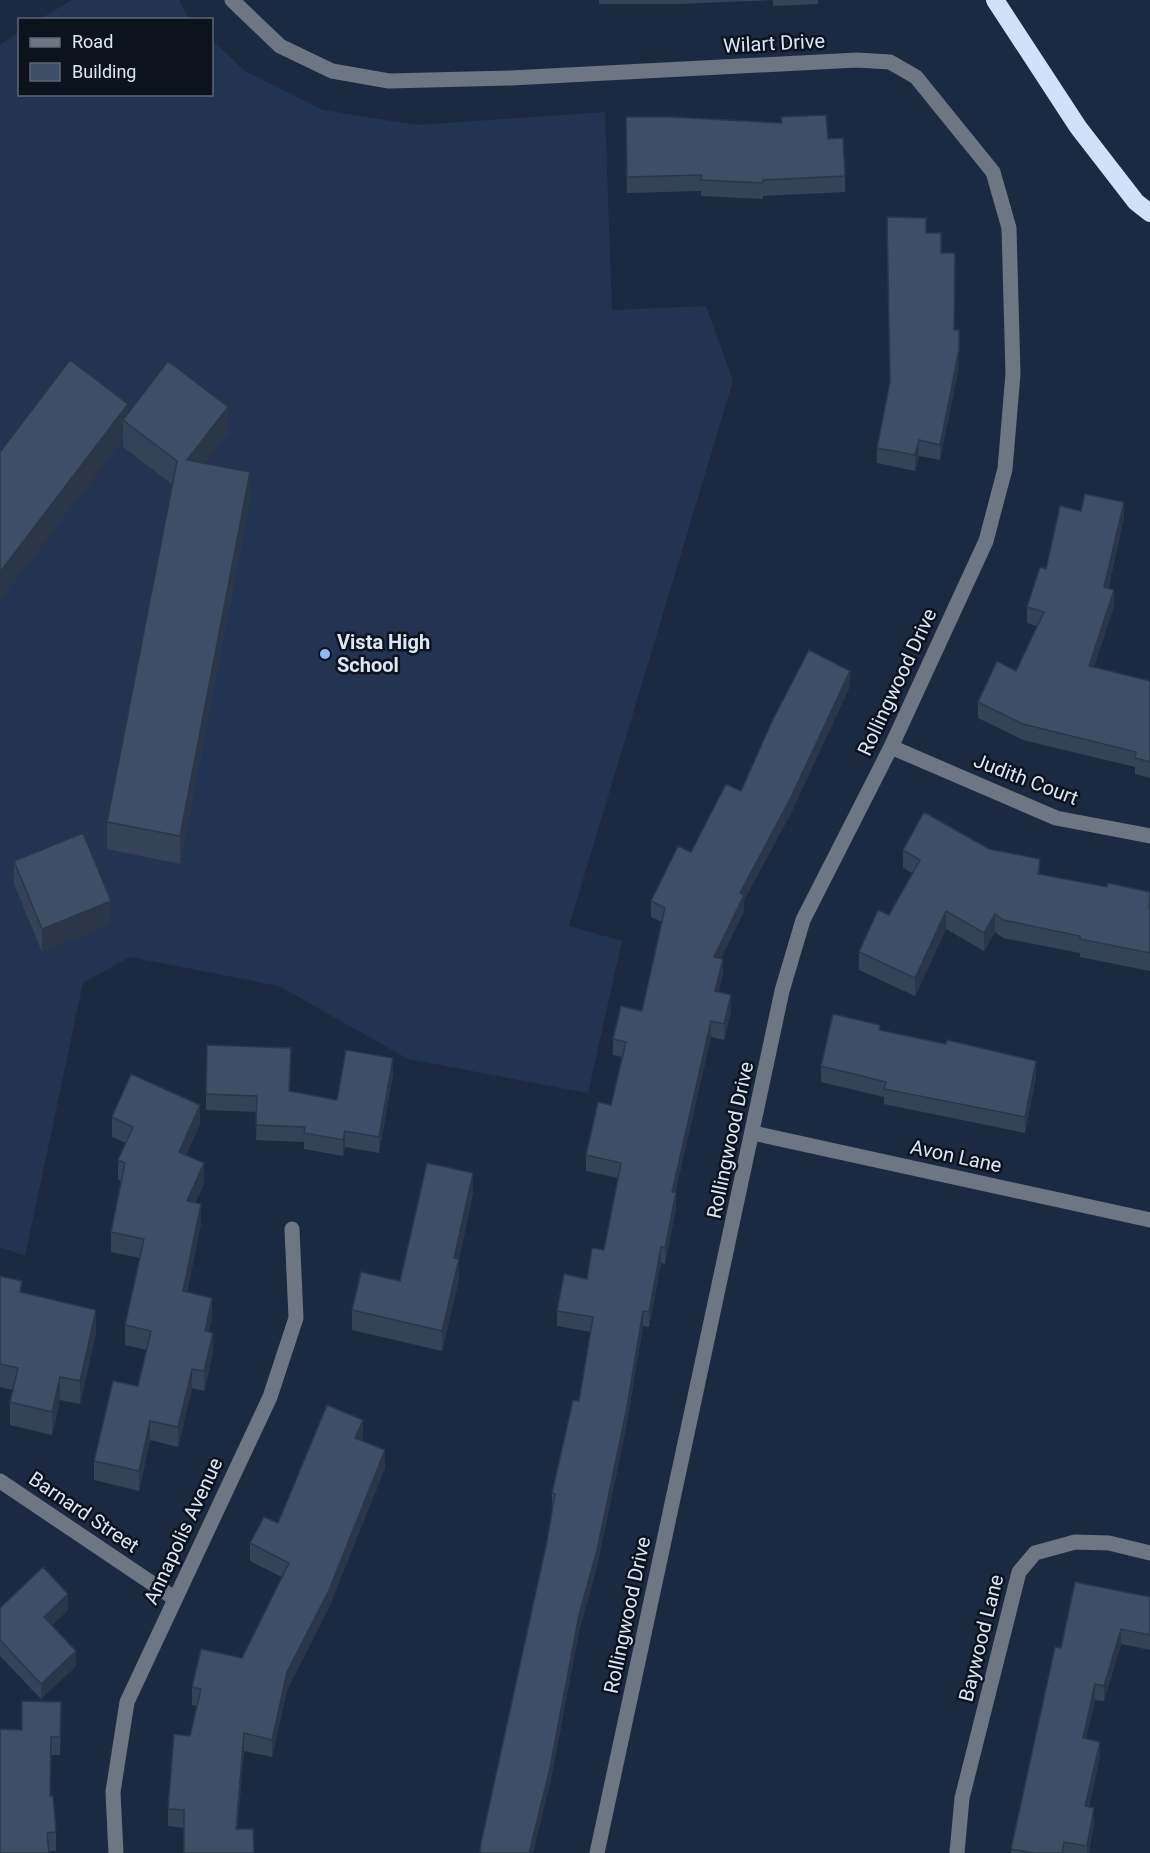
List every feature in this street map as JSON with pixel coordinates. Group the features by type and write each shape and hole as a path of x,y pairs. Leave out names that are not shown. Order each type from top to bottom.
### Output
{"highway":[{"path":"995,0 1078,127 1136,202 1150,213"}],"street":[{"name":"Wilart Drive","path":"232,0 280,46 332,71 389,81 511,78 858,60 890,62 916,77 993,172 1009,228 1013,374 1005,470"},
{"name":"Rollingwood Drive","path":"597,1853 782,991 803,920 891,747 986,541 1005,470"},
{"name":"Judith Court","path":"891,747 1056,818 1150,836"},
{"name":"Avon Lane","path":"753,1133 1150,1220"},
{"name":"Annapolis Avenue","path":"116,1853 113,1792 127,1702 270,1397 296,1318 292,1229"},
{"name":"Barnard Street","path":"0,1481 174,1598"},
{"name":"Baywood Lane","path":"957,1853 962,1798 1019,1572 1035,1553 1075,1542 1109,1543 1150,1553"}],"shaded area":[{"path":"72,0 179,0 188,18 42,18"},
{"name":"Vista High School","path":"18,33 18,96 213,96 213,41 245,71 323,110 417,125 605,112 612,310 706,306 733,381 569,926 622,941 588,1093 408,1059 279,986 130,957 83,983 25,1256 0,1247 0,45"}],"building":[{"path":"826,115 828,139 843,138 845,176 763,180 763,183 701,180 702,175 627,177 626,117 782,123 781,117"},
{"path":"887,217 926,218 926,233 941,233 941,253 955,253 954,330 959,330 959,350 940,445 919,440 915,455 877,448 890,382"},
{"path":"70,360 128,404 0,572 0,452"},
{"path":"168,361 228,407 187,460 250,472 180,836 107,822 177,461 123,420"},
{"path":"1085,494 1124,502 1104,587 1114,590 1089,666 1150,681 1150,762 1135,758 1136,752 1023,724 978,702 997,661 1016,671 1044,612 1027,607 1040,567 1046,569 1060,506 1081,511"},
{"path":"809,650 850,671 791,797 740,893 744,895 714,957 723,959 715,991 731,995 724,1024 711,1021 672,1192 676,1192 665,1248 661,1247 649,1312 643,1311 626,1412 597,1550 579,1615 550,1768 529,1853 480,1853 547,1541 555,1494 552,1493 573,1400 579,1401 593,1317 557,1311 564,1274 587,1279 592,1248 604,1250 621,1163 586,1155 598,1102 611,1105 626,1042 613,1039 621,1006 642,1011 665,908 651,901 678,846 691,852 726,784 741,791 773,719"},
{"path":"924,812 989,849 1040,859 1038,874 1107,887 1108,883 1150,892 1150,953 1003,920 995,914 984,933 946,911 915,978 859,952 878,910 889,915 920,860 903,850"},
{"path":"83,833 111,901 42,929 14,861"},
{"path":"833,1014 880,1025 879,1030 946,1044 947,1040 1036,1061 1025,1117 884,1089 886,1082 821,1066"},
{"path":"207,1045 291,1048 289,1091 337,1100 346,1050 393,1058 379,1137 345,1131 343,1140 304,1133 305,1127 256,1125 257,1096 206,1094"},
{"path":"131,1074 200,1105 179,1152 204,1163 187,1201 201,1204 183,1291 212,1298 205,1331 213,1333 204,1371 192,1369 178,1427 150,1421 139,1471 94,1461 113,1381 138,1386 151,1331 125,1325 144,1239 111,1232 125,1163 118,1160 133,1127 112,1117"},
{"path":"427,1163 473,1173 454,1258 459,1259 442,1331 352,1310 361,1272 400,1281"},
{"path":"0,1276 22,1281 20,1292 96,1310 80,1381 60,1377 52,1412 10,1402 18,1368 0,1364"},
{"path":"327,1405 363,1420 355,1438 385,1450 329,1590 287,1672 272,1740 244,1733 236,1829 253,1829 254,1853 184,1853 184,1810 168,1809 174,1734 190,1736 201,1689 192,1687 201,1649 242,1658 289,1563 250,1543 264,1517 278,1523"},
{"path":"43,1567 68,1594 44,1617 76,1651 41,1684 0,1640 0,1608"},
{"path":"1075,1582 1150,1597 1150,1635 1121,1629 1104,1686 1095,1684 1083,1738 1100,1742 1085,1806 1094,1808 1087,1846 1064,1842 1062,1853 1034,1853 1011,1849 1055,1647 1061,1648"},
{"path":"22,1701 61,1702 60,1737 51,1737 50,1796 53,1796 56,1832 47,1833 49,1853 0,1853 0,1729 22,1730"}],"place":[{"name":"Vista High School","path":"325,654"}]}
